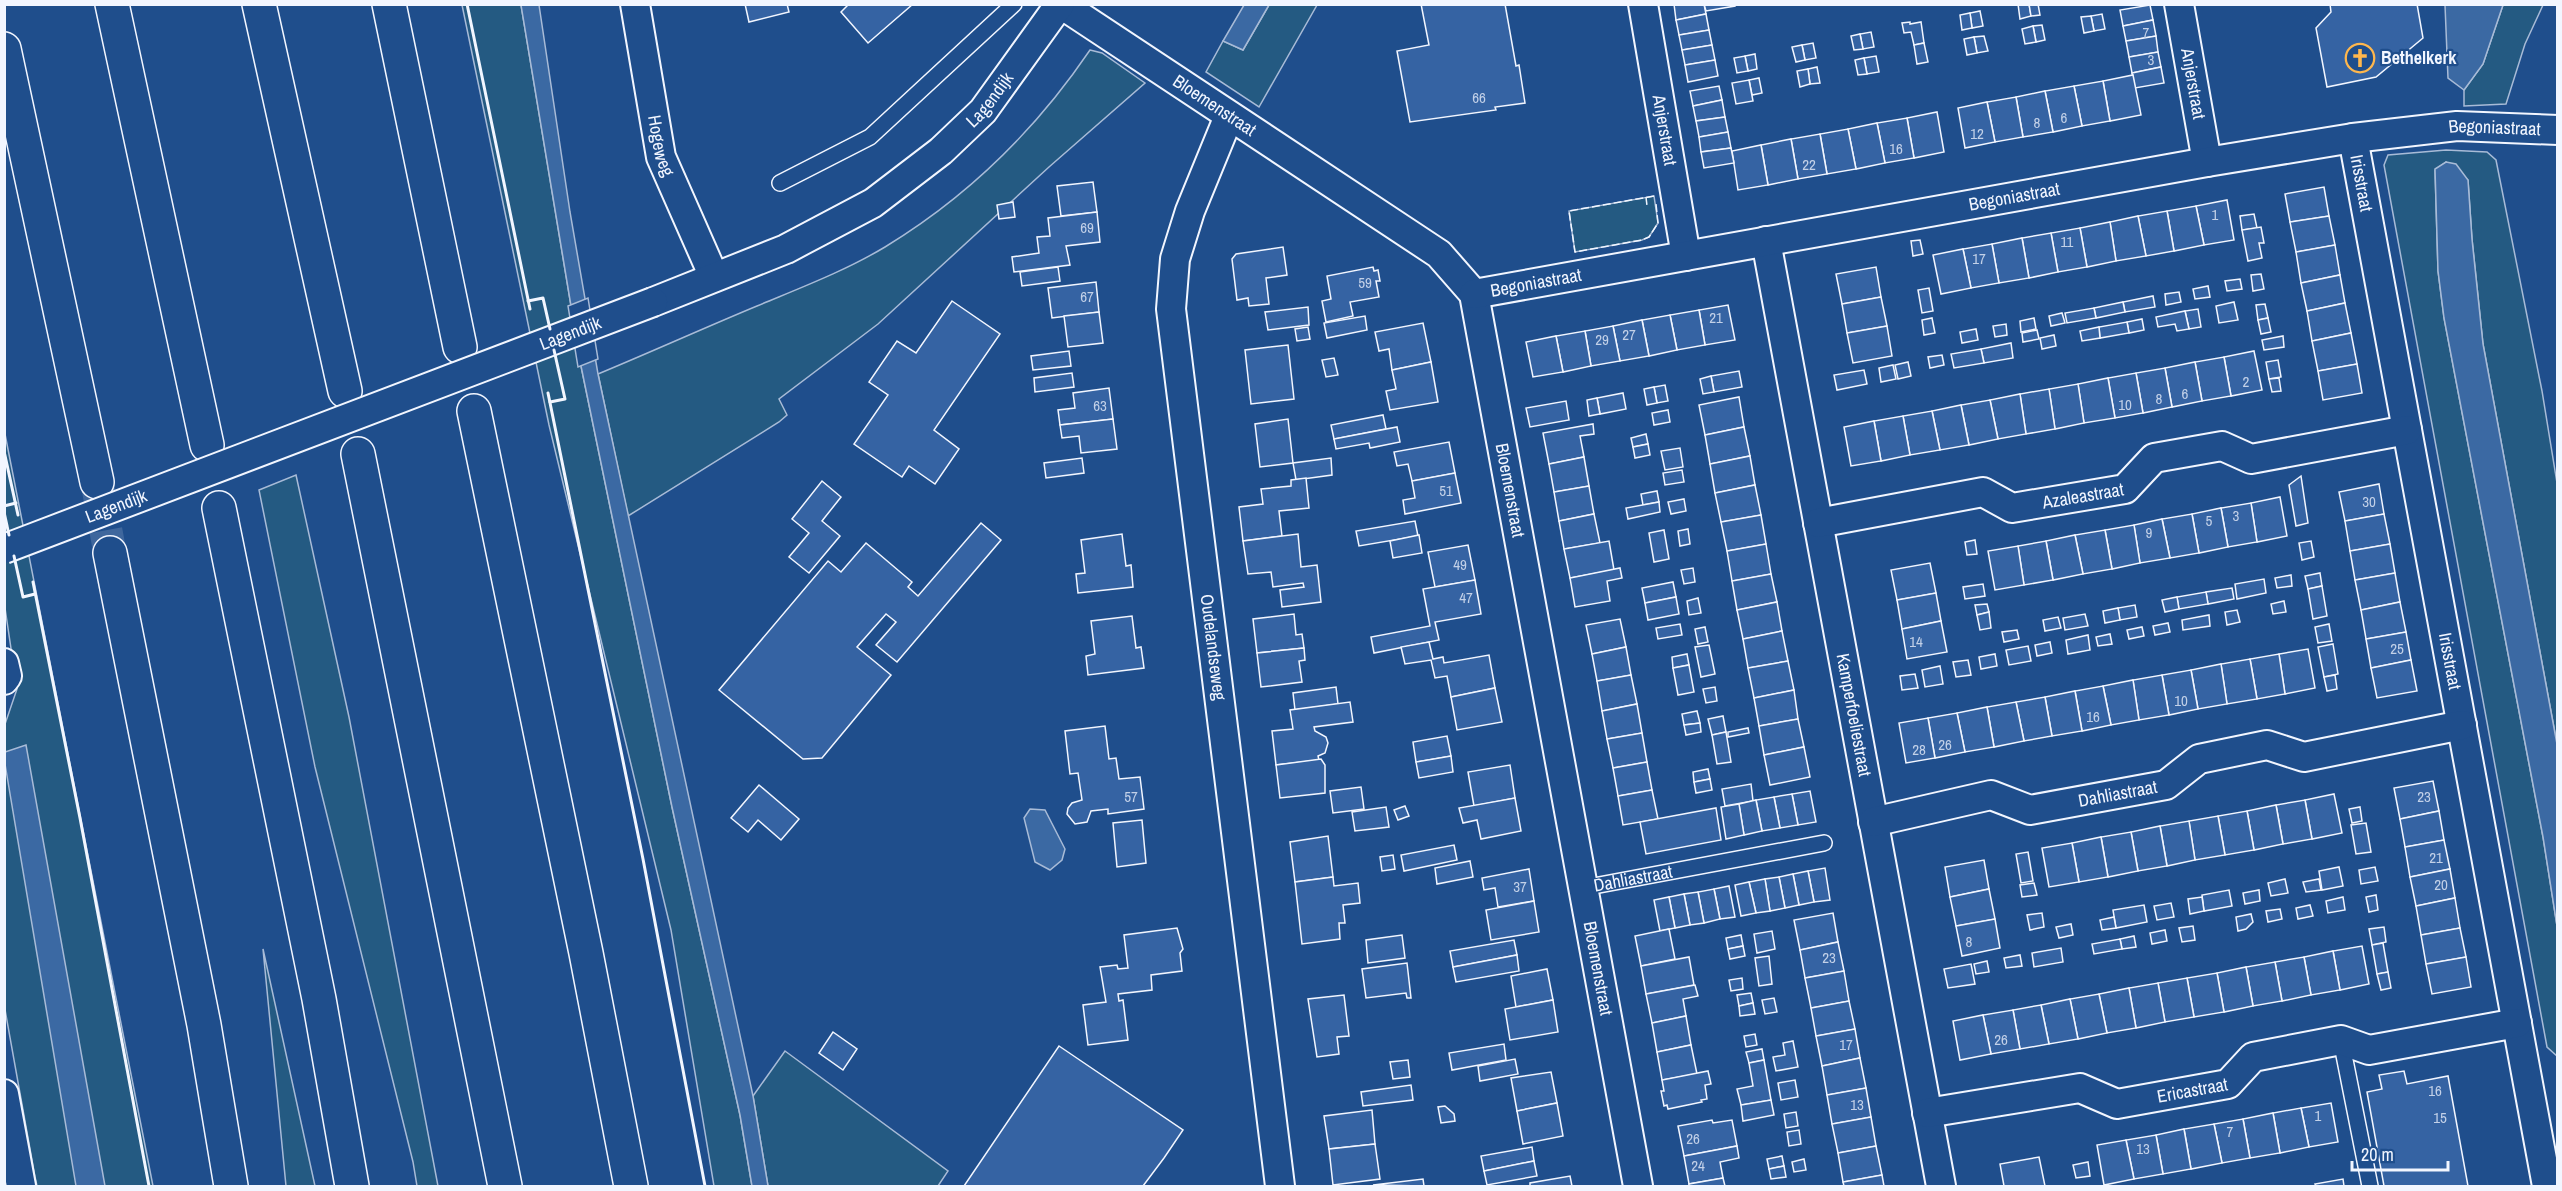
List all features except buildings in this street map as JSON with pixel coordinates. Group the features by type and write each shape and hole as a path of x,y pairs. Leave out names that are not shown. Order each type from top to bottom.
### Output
{"highway":[{"path":"112,4 207,445"},
{"path":"259,4 345,391"},
{"path":"389,4 460,347"},
{"path":"4,49 97,482"},
{"path":"474,411 584,941 631,1186"},
{"path":"358,454 505,1186"},
{"path":"219,508 319,999 352,1186"},
{"path":"110,553 202,1014 231,1186"}],"street":[{"name":"Hogeweg","path":"635,4 661,158 714,277"},
{"name":"Lagendijk","path":"4,549 653,302 786,249 873,203 941,151 983,111 1060,4"},
{"name":"Bloemenstraat","path":"1060,4 1439,254 1474,294 1638,1186"},
{"name":"Anjerstraat","path":"1643,4 1686,256"},
{"name":"Anjerstraat","path":"2179,4 2206,162"},
{"name":"Oudelandseweg","path":"1229,116 1190,211 1175,259 1171,309 1280,1186"},
{"name":"Begoniastraat","path":"1474,294 2206,162 2353,138 2457,126 2558,130"},
{"name":"Irisstraat","path":"2353,138 2547,1186"},
{"name":"Kamperfoeliestraat","path":"1766,241 1941,1186"},
{"name":"Azaleastraat","path":"1818,523 1983,492 2012,508 2125,489 2154,458 2223,446 2251,459 2407,429"},
{"path":"4,663 7,676 4,680"},
{"name":"Dahliastraat","path":"1873,822 1991,795 2030,810 2166,785 2199,759 2267,745 2304,758 2462,725"},
{"path":"2341,1040 2369,1050 2517,1023"},
{"name":"Ericastraat","path":"1927,1113 2080,1088 2117,1104 2228,1083 2253,1057 2341,1040"},
{"path":"4,1094 21,1186"}],"lane":[{"path":"780,183 870,137 1014,4"},
{"name":"Dahliastraat","path":"1583,888 1824,843"},
{"path":"2341,1040 2370,1186"}],"shaded area":[{"path":"462,5 521,5 581,366 672,807 740,1115 752,1186 714,1186 671,930 549,425"},
{"path":"521,5 539,5 570,212 598,374 753,1096 768,1186 752,1186 740,1115 672,807 581,366"},
{"path":"1244,5 1269,5 1243,50 1223,41"},
{"path":"1269,5 1317,5 1259,107 1206,72 1223,41 1243,50"},
{"path":"2445,5 2503,5 2483,64 2464,90 2448,78"},
{"path":"2503,5 2543,5 2525,44 2506,104 2464,106 2464,90 2483,64"},
{"path":"1090,50 1102,53 1145,83 1049,167 878,324 779,399 787,415 779,422 628,516 598,374 838,271 870,256 916,227 972,184 998,160 1047,108"},
{"path":"2446,150 2487,152 2496,160 2542,391 2557,483 2557,744 2483,344 2468,180 2446,162 2435,170 2438,271 2444,318 2543,837 2557,926 2557,1056 2547,1047 2384,165 2388,155"},
{"path":"2446,162 2456,164 2468,180 2483,344 2557,744 2557,926 2543,837 2444,318 2438,271 2435,169"},
{"path":"1654,196 1658,223 1649,237 1575,252 1569,211"},
{"path":"4,429 153,1186 37,1186 35,1177 4,1004 4,727 17,689 5,608"},
{"path":"296,475 349,717 438,1186 417,1186 315,767 259,490"},
{"path":"26,745 105,1186 76,1186 5,764 5,752"},
{"path":"1030,809 1045,810 1065,849 1062,860 1050,870 1035,862 1024,818"},
{"path":"263,949 315,1186 286,1186"},
{"path":"785,1051 948,1171 938,1186 768,1186 753,1096"}],"pier":[{"path":"588,298 598,359 578,367 568,306"}],"tunnel":[{"path":"97,482 110,553"}],"fence":[{"path":"1654,196 1569,211 1575,252 1649,237 1658,223 1656,204"},
{"path":"1646,197 1647,206"}],"wall":[{"path":"467,4 530,309"},
{"path":"528,301 543,298 550,329"},
{"path":"550,402 565,399 554,350"},
{"path":"548,393 643,859 705,1186"},
{"path":"4,451 18,515"},
{"path":"4,506 16,503"},
{"path":"4,512 9,535"},
{"path":"14,556 23,597 35,594"},
{"path":"33,582 149,1186"}],"place":[{"name":"Bethelkerk","path":"2360,58"}]}
